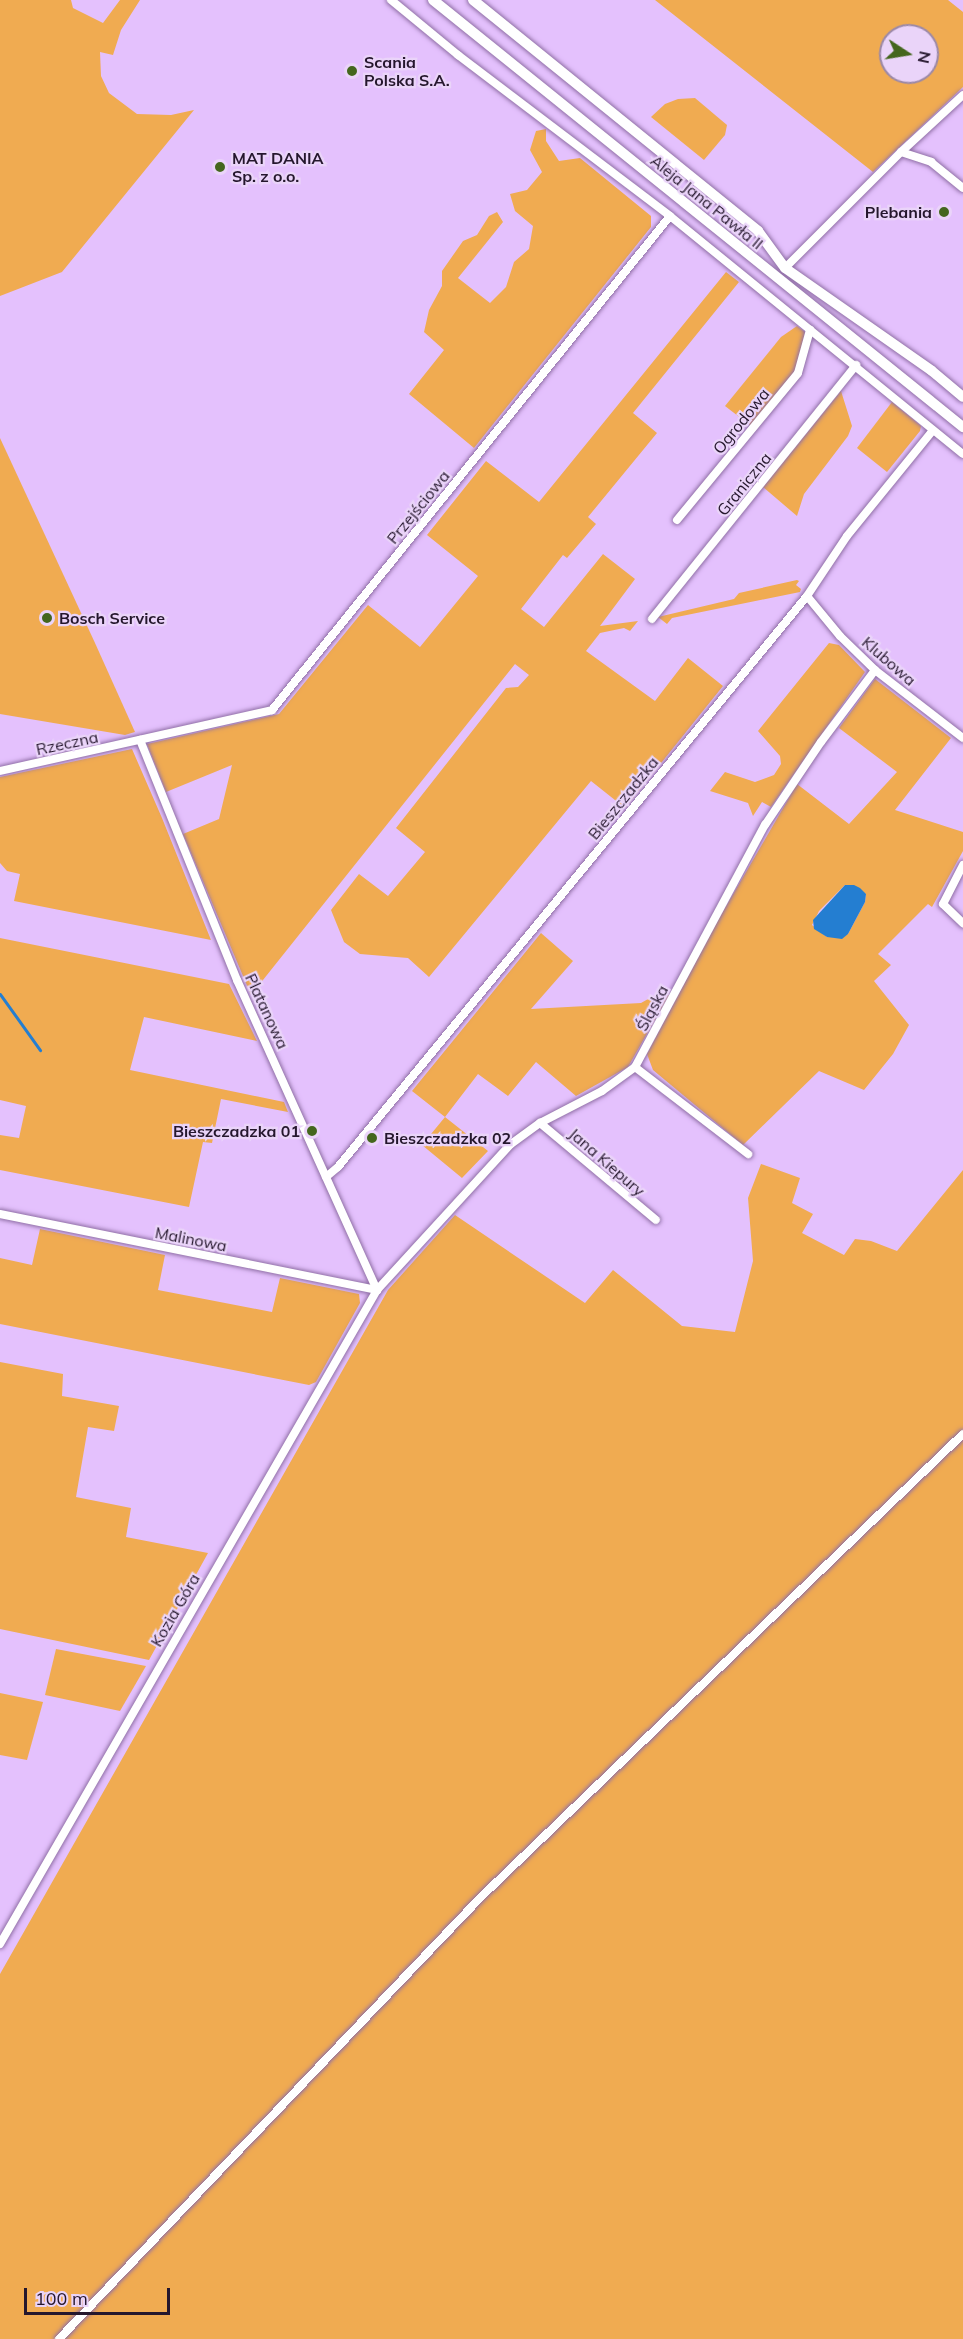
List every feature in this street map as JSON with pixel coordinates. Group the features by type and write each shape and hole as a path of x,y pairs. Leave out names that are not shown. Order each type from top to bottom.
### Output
{"main road":[{"name":"Aleja Jana Pawła II","path":"433,0 963,427"},
{"name":"Aleja Jana Pawła II","path":"473,0 758,231 785,268 932,371 963,397"}],"street":[{"path":"391,0 458,55 670,216 963,454"},
{"path":"785,268 901,152 963,95"},
{"path":"901,152 931,162 963,188"},
{"name":"Przejściowa","path":"140,740 272,710 670,216"},
{"name":"Ogrodowa","path":"677,520 798,374 810,330"},
{"name":"Graniczna","path":"652,619 856,365"},
{"name":"Bieszczadzka","path":"326,1177 345,1159 807,596 847,536 933,430"},
{"name":"Klubowa","path":"807,596 840,636 875,670 963,738"},
{"name":"Śląska","path":"377,1290 504,1150 540,1123 602,1091 635,1067 765,825 821,742 875,670"},
{"name":"Rzeczna","path":"0,771 140,740"},
{"name":"Platanowa","path":"140,740 237,980 377,1290"},
{"path":"963,865 943,904 963,923"},
{"path":"635,1067 748,1154"},
{"name":"Jana Kiepury","path":"540,1123 656,1220"},
{"name":"Malinowa","path":"0,1214 377,1290"},
{"name":"Kozia Góra","path":"0,1943 377,1290"},
{"path":"59,2339 481,1898 963,1434"}],"shaded area":[{"path":"0,0 71,0 73,8 103,23 120,0 140,0 121,30 113,55 100,52 101,76 109,93 137,114 171,115 194,110 62,272 0,296"},
{"path":"655,0 948,0 963,12 963,87 873,172"},
{"path":"695,98 727,125 725,135 704,160 651,117 665,104 678,99"},
{"path":"546,129 546,141 559,161 580,158 651,216 651,227 474,448 409,394 444,350 424,332 429,310 442,286 442,271 463,241 477,235 489,216 497,212 503,222 458,278 490,303 506,287 514,262 529,249 533,226 515,211 510,194 527,190 542,172 530,150 536,131"},
{"path":"726,272 739,282 633,413 657,433 588,517 596,524 567,558 563,555 521,609 544,627 603,554 635,579 600,626 638,621 630,631 624,628 600,633 586,651 655,701 688,658 723,686 625,808 591,781 429,977 408,958 360,954 344,942 331,910 359,874 388,896 425,852 396,828 506,688 518,687 529,675 515,664 251,995 183,834 219,819 232,765 166,792 147,744 279,714 368,605 420,647 478,576 427,535 486,461 539,502"},
{"path":"797,326 805,332 795,373 751,426 725,406 781,337"},
{"path":"841,391 852,426 848,436 804,494 797,516 763,487"},
{"path":"892,402 921,426 920,431 887,472 857,448"},
{"path":"0,438 135,732 125,735 0,714"},
{"path":"799,581 796,585 801,589 800,592 672,618 667,624 658,617 734,599 739,593"},
{"path":"829,643 839,645 865,672 771,807 762,802 753,816 748,803 710,791 725,772 755,782 774,775 781,764 780,756 758,731"},
{"path":"875,679 951,738 895,810 963,832 963,851 932,907 928,904 878,954 891,965 874,981 909,1025 893,1054 864,1090 819,1071 743,1145 653,1070 647,1054 717,922 797,784 849,824 897,772 839,728","holes":["845,885 866,894 865,902 848,934 827,937 812,925 819,911"]},
{"path":"132,749 211,940 14,901 20,874 7,871 0,863 0,777"},
{"path":"541,933 573,961 531,1009 641,1003 657,994 669,995 628,1067 576,1096 536,1062 508,1096 478,1074 445,1117 412,1091"},
{"path":"0,938 229,984 257,1041 144,1017 130,1070 284,1102 288,1112 221,1099 212,1143 203,1142 189,1207 0,1170 0,1135 19,1138 26,1106 0,1100"},
{"path":"445,1117 488,1151 462,1178 422,1145"},
{"path":"761,1164 800,1178 792,1203 813,1214 802,1233 844,1255 855,1239 871,1241 897,1251 963,1170 963,2339 0,2339 0,1974 388,1290 455,1215 585,1303 613,1270 682,1326 735,1332 753,1261 748,1198"},
{"path":"40,1229 165,1255 158,1290 272,1312 280,1278 359,1294 360,1303 316,1382 309,1385 0,1324 0,1258 32,1265"},
{"path":"0,1362 63,1374 62,1396 119,1406 114,1431 88,1427 76,1497 131,1508 126,1537 208,1553 149,1660 0,1629"},
{"path":"56,1649 146,1666 120,1711 45,1695"},
{"path":"0,1693 43,1702 27,1760 0,1755"}],"water":[{"path":"845,885 860,888 866,894 865,902 848,934 842,939 827,937 814,929 813,920"}],"waterway":[{"path":"0,994 40,1050"}],"place":[{"name":"Scania Polska S.A.","path":"352,71"},
{"name":"MAT DANIA Sp. z o.o.","path":"220,167"},
{"name":"Plebania","path":"944,212"},
{"name":"Bosch Service","path":"47,618"},
{"name":"Bieszczadzka 01","path":"312,1131"},
{"name":"Bieszczadzka 02","path":"372,1138"}]}
